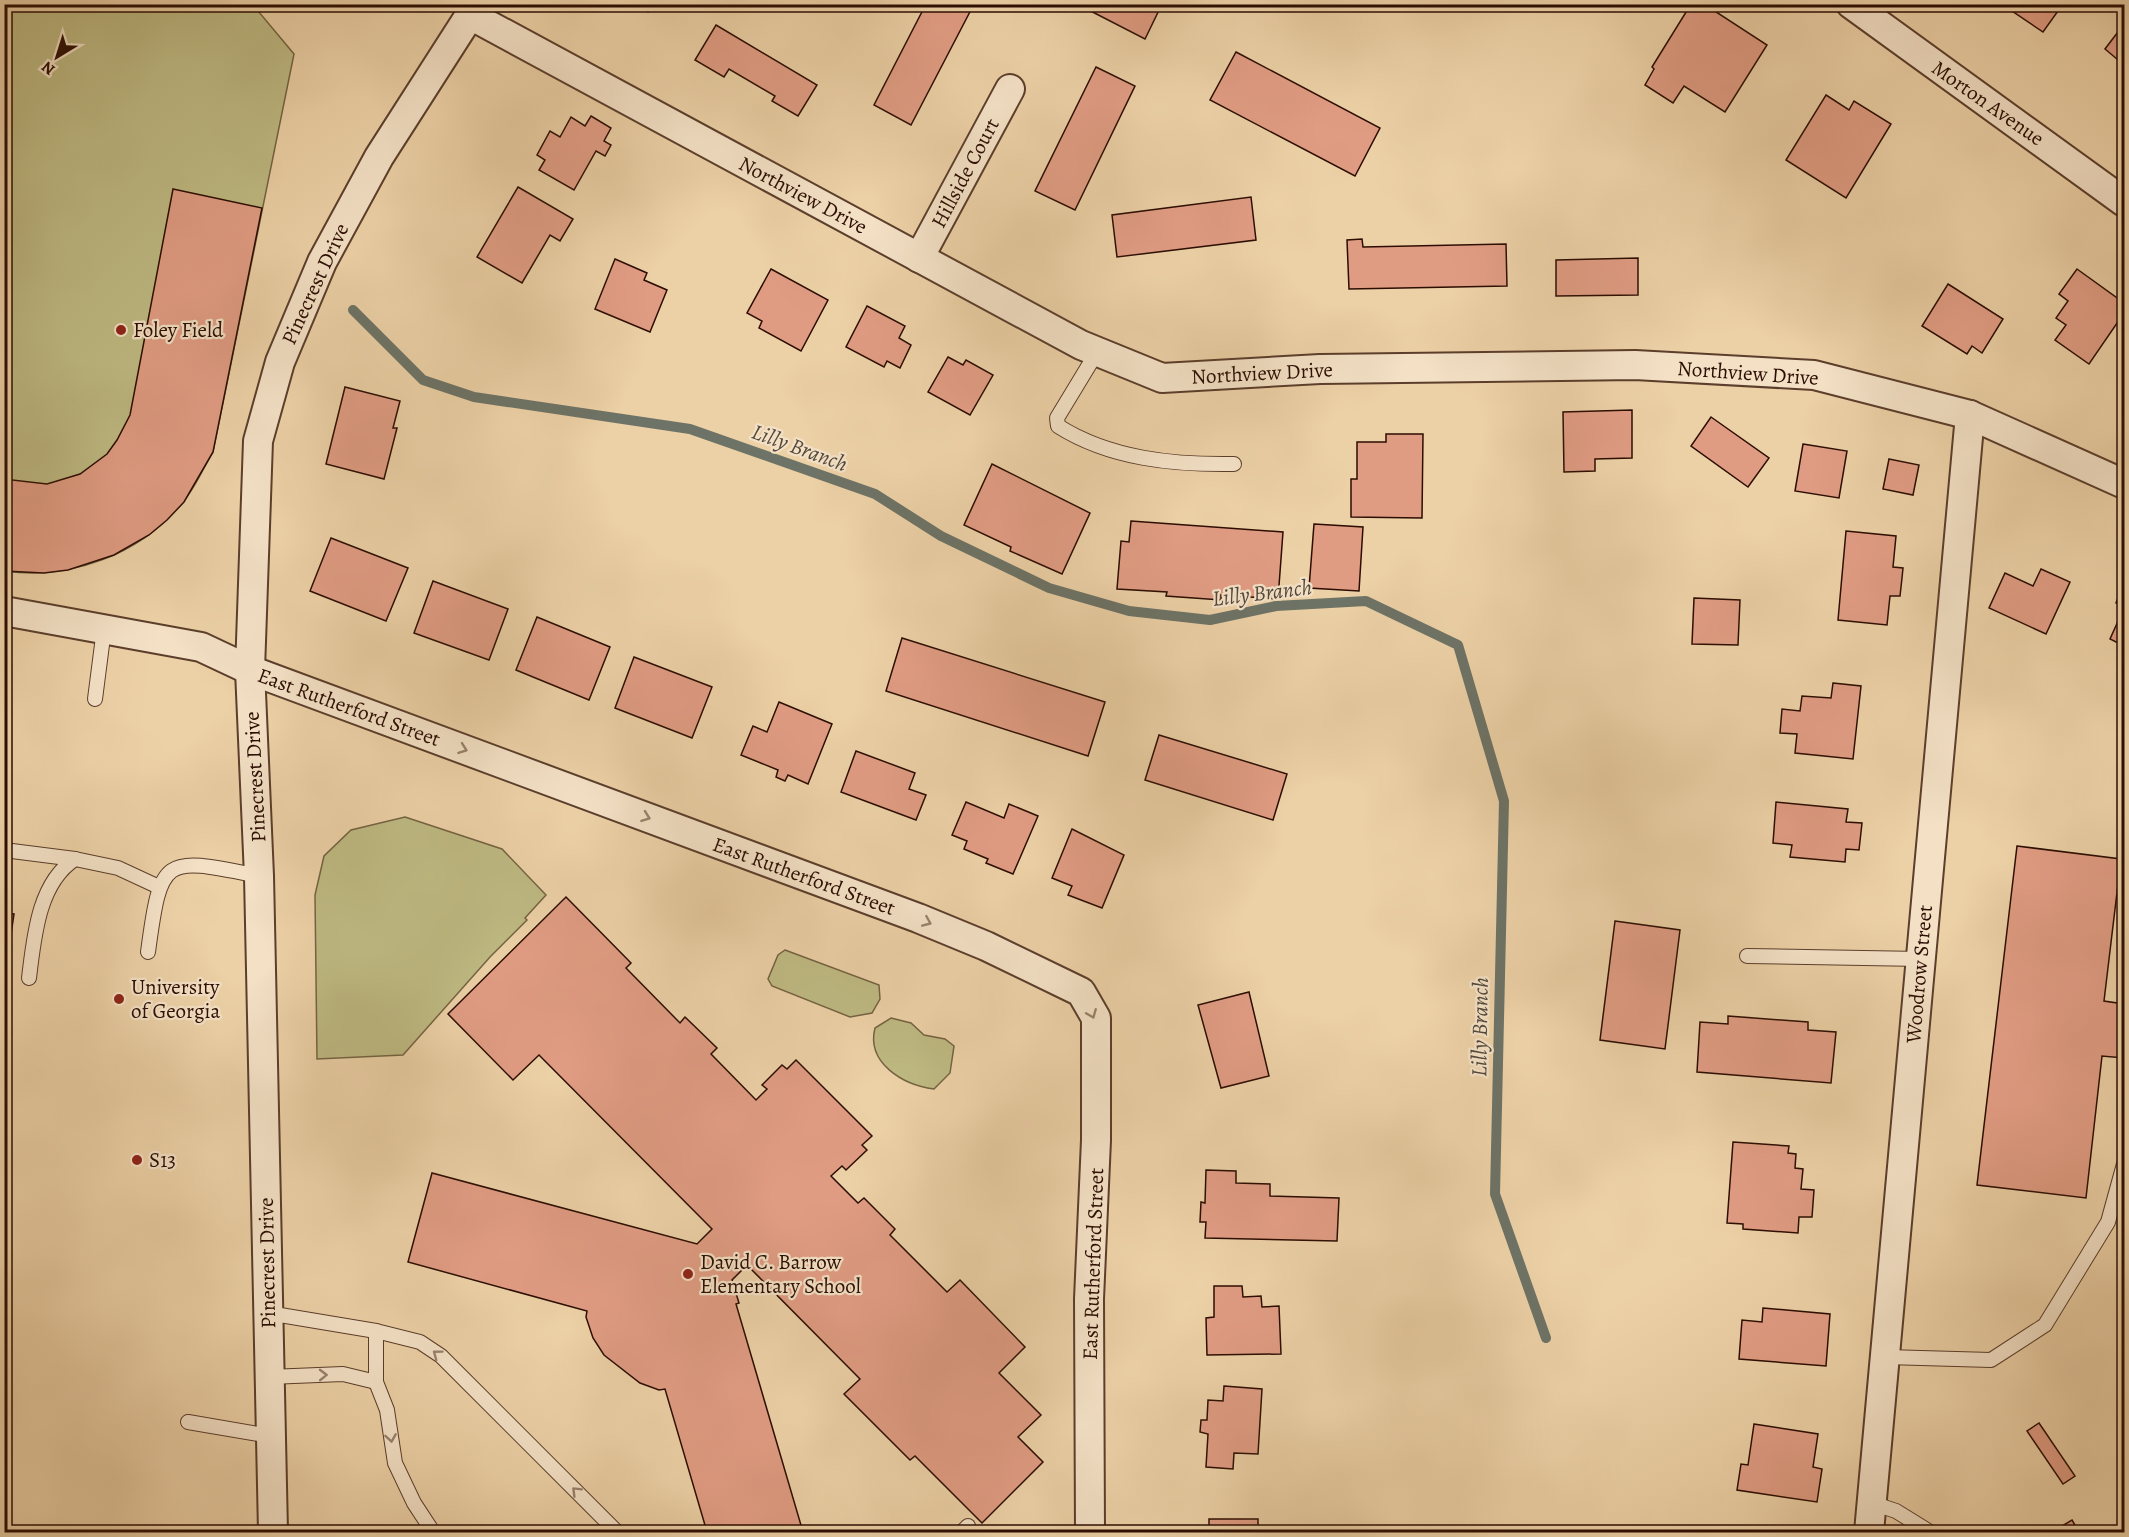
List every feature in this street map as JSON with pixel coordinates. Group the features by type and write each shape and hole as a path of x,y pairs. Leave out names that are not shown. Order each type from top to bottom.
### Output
{"street":[{"name":"Morton Avenue","path":"1851,4 2124,202"},
{"name":"Northview Drive","path":"473,10 919,258 1097,352 1162,378 1312,369 1635,365 1814,375 1970,415 2124,484"},
{"name":"Pinecrest Drive","path":"273,1533 259,876 250,670 258,441 280,362 322,262 379,157 473,10"},
{"name":"Hillside Court","path":"919,258 1010,89"},
{"name":"Woodrow Street","path":"1869,1533 1970,415"},
{"name":"East Rutherford Street","path":"4,611 201,648 250,670 918,918 986,946 1081,992 1096,1018 1098,1060 1089,1299 1090,1533"}],"lane":[{"path":"1097,352 1057,418 1058,426 1074,436 1132,457 1197,465 1234,464"},
{"path":"96,699 104,629"},
{"path":"4,850 75,859 118,868 159,887"},
{"path":"28,978 43,906 55,879 75,859"},
{"path":"148,952 159,887 165,874 181,865 210,866 259,876"},
{"path":"1748,956 1921,958"},
{"path":"1886,1357 1991,1360 2045,1325 2108,1222 2124,1164"},
{"path":"268,1313 375,1331 420,1342 441,1356 617,1533"},
{"path":"375,1331 376,1382 387,1410 395,1463 414,1503 433,1533"},
{"path":"269,1377 343,1374 376,1382"},
{"path":"188,1422 270,1436"},
{"path":"1872,1503 1896,1511 1930,1533"}],"shaded area":[{"name":"Foley Field","path":"4,5 253,5 294,54 213,452 187,497 165,521 146,537 102,560 78,567 30,573 5,571"},
{"path":"405,817 502,849 546,895 525,918 527,920 490,957 403,1055 317,1059 315,895 324,856 351,830"},
{"path":"785,950 879,985 880,999 872,1013 850,1017 772,986 768,979 778,955"},
{"path":"891,1018 911,1023 924,1035 945,1039 954,1046 950,1073 934,1089 910,1083 889,1070 882,1062 876,1052 875,1028"}],"building":[{"path":"636,4 653,4 648,12"},
{"path":"926,4 974,4 911,125 874,105"},
{"path":"1077,4 1162,4 1145,39"},
{"path":"1691,4 1704,4 1767,45 1725,112 1684,86 1673,103 1645,85 1654,69 1652,67"},
{"path":"2016,4 2063,4 2043,32 2012,11"},
{"path":"2124,24 2124,65 2105,49"},
{"path":"716,25 817,85 798,116 772,101 775,96 729,69 724,77 695,60"},
{"path":"1236,52 1380,128 1355,176 1210,100"},
{"path":"1096,67 1135,86 1075,210 1035,191"},
{"path":"1826,95 1849,110 1854,101 1891,124 1846,198 1786,160"},
{"path":"591,116 611,128 604,141 611,145 605,156 596,151 574,190 539,170 545,160 537,155 550,131 560,137 571,117 585,126"},
{"path":"518,187 573,219 560,241 550,235 522,283 477,257"},
{"path":"173,189 262,208 213,452 184,502 167,520 149,535 114,555 68,570 44,573 4,571 4,479 47,484 80,474 107,454 130,415"},
{"path":"1251,197 1256,240 1117,257 1112,215"},
{"path":"1362,239 1363,247 1506,244 1507,286 1349,289 1347,240"},
{"path":"1638,258 1638,295 1556,296 1556,260"},
{"path":"615,259 647,273 644,280 667,290 650,332 595,309"},
{"path":"771,269 828,300 801,351 759,328 762,321 747,313"},
{"path":"2077,269 2124,303 2124,313 2089,364 2055,340 2066,325 2056,318 2068,301 2059,294"},
{"path":"1948,284 2003,319 1982,353 1972,346 1967,354 1922,326"},
{"path":"867,306 905,326 899,338 911,345 900,368 887,361 884,367 846,347"},
{"path":"948,357 963,365 966,360 993,375 970,415 928,392"},
{"path":"345,387 400,401 393,428 397,428 384,479 326,464"},
{"path":"1632,410 1632,458 1595,459 1595,471 1564,472 1563,412"},
{"path":"1711,417 1769,458 1748,487 1691,446"},
{"path":"1386,434 1423,434 1422,518 1351,517 1351,479 1357,479 1357,442 1386,442"},
{"path":"1803,444 1847,451 1839,498 1795,491"},
{"path":"1889,459 1919,465 1913,495 1883,489"},
{"path":"992,464 1090,513 1062,574 1010,551 1011,547 964,525"},
{"path":"1131,521 1283,532 1278,599 1221,595 1221,600 1166,596 1167,592 1117,589 1121,541 1129,542"},
{"path":"1314,524 1363,527 1359,591 1309,588"},
{"path":"1846,531 1896,536 1893,567 1903,568 1902,578 1900,596 1890,596 1887,625 1838,620"},
{"path":"331,538 408,568 386,621 310,591"},
{"path":"2041,569 2070,582 2046,634 1989,608 2005,573 2033,586"},
{"path":"433,581 508,609 489,660 414,633"},
{"path":"2119,595 2124,598 2124,607 2116,603"},
{"path":"1694,598 1740,600 1738,645 1692,644"},
{"path":"2124,608 2124,646 2110,639"},
{"path":"537,617 610,647 589,700 516,670"},
{"path":"902,638 1105,702 1088,756 886,691"},
{"path":"634,657 712,687 692,738 615,708"},
{"path":"1833,683 1861,686 1853,759 1795,753 1797,734 1780,733 1782,709 1800,711 1802,696 1831,698"},
{"path":"779,702 832,724 808,784 788,775 785,781 776,777 778,770 741,755 753,726 767,732"},
{"path":"1159,735 1287,774 1273,820 1145,780"},
{"path":"856,751 915,773 909,789 926,795 916,820 841,792"},
{"path":"966,802 1004,818 1009,804 1038,816 1013,874 986,863 988,859 964,849 967,841 952,835"},
{"path":"1776,802 1848,809 1846,822 1862,823 1859,850 1846,849 1845,862 1790,857 1792,845 1773,843"},
{"path":"1072,829 1124,855 1102,908 1068,895 1072,886 1052,878"},
{"path":"2017,846 2121,859 2104,1001 2124,1004 2124,1058 2102,1056 2086,1198 1977,1185"},
{"path":"566,897 631,963 626,968 680,1023 685,1017 717,1048 711,1054 756,1100 767,1089 762,1085 782,1065 787,1069 796,1060 872,1136 862,1145 867,1150 846,1170 842,1166 831,1176 858,1203 864,1198 895,1229 890,1235 947,1292 960,1280 1025,1347 999,1373 1041,1415 1018,1437 1043,1462 982,1523 915,1456 910,1460 844,1394 860,1379 747,1265 732,1280 739,1303 736,1304 803,1532 707,1532 665,1389 659,1390 640,1383 604,1355 593,1338 586,1317 587,1311 408,1262 432,1173 697,1244 712,1229 539,1055 513,1080 448,1014"},
{"path":"4,913 14,914 4,982"},
{"path":"1615,921 1680,930 1665,1049 1600,1040"},
{"path":"1249,992 1269,1076 1221,1088 1198,1005"},
{"path":"1728,1016 1808,1022 1808,1030 1836,1032 1831,1083 1697,1072 1700,1022 1728,1024"},
{"path":"1733,1142 1789,1146 1788,1153 1796,1154 1795,1168 1803,1169 1801,1189 1814,1190 1812,1217 1799,1217 1798,1233 1743,1229 1743,1224 1727,1223"},
{"path":"1206,1170 1236,1171 1236,1183 1270,1184 1270,1196 1339,1198 1337,1241 1205,1238 1206,1222 1200,1222 1201,1202 1205,1203"},
{"path":"1214,1286 1242,1286 1243,1297 1261,1296 1262,1307 1279,1306 1281,1354 1207,1355 1206,1318 1214,1317"},
{"path":"1763,1308 1830,1314 1826,1366 1739,1359 1742,1320 1762,1322"},
{"path":"1224,1386 1262,1389 1258,1454 1234,1453 1233,1469 1206,1467 1208,1434 1200,1432 1201,1420 1207,1420 1208,1400 1223,1401"},
{"path":"2039,1423 2075,1476 2063,1484 2027,1431"},
{"path":"1754,1424 1818,1434 1813,1467 1822,1469 1817,1502 1737,1490 1741,1464 1748,1465"},
{"path":"1209,1519 1258,1519 1258,1532 1209,1532"},
{"path":"2072,1520 2079,1532 2052,1532"}],"waterway":[{"name":"Lilly Branch","path":"353,310 423,380 474,397 690,429 875,494 941,536 1049,588 1129,611 1210,620 1276,606 1366,601 1458,645 1504,801 1495,1194 1546,1338"}],"place":[{"name":"Foley Field","path":"121,330"},
{"name":"University of Georgia","path":"119,999"},
{"name":"S13","path":"137,1160"},
{"name":"David C. Barrow Elementary School","path":"688,1274"}]}
